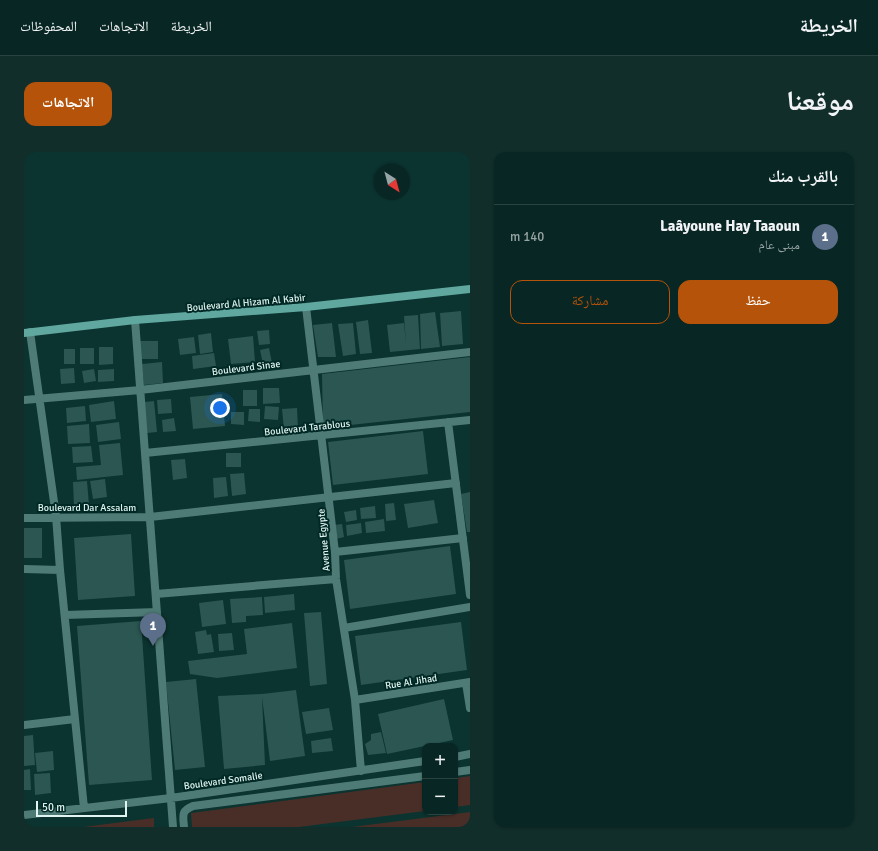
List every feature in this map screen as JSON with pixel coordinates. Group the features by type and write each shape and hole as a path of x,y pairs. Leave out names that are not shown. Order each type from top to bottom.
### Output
{"main road":[{"name":"Boulevard Al Hizam Al Kabir","path":"27,332 135,320 306,307 470,288"}],"street":[{"name":"Avenue Egypte","path":"306,307 329,497 335,552 336,578 354,700 361,771"},
{"path":"135,320 173,827"},
{"path":"27,332 56,516 84,808"},
{"name":"Boulevard Sinae","path":"24,400 140,390 470,352"},
{"name":"Boulevard Tarablous","path":"145,453 470,420"},
{"path":"448,422 470,595"},
{"name":"Boulevard Dar Assalam","path":"24,518 56,516 150,517 456,483"},
{"path":"335,552 463,538"},
{"path":"24,569 60,570"},
{"path":"156,594 336,578"},
{"path":"344,628 470,607"},
{"path":"65,615 157,612"},
{"path":"468,682 470,708"},
{"name":"Rue Al Jihad","path":"354,700 468,682"},
{"path":"24,725 75,719"},
{"path":"458,756 470,754"},
{"name":"Boulevard Somalie","path":"24,815 171,798 422,761"},
{"path":"458,772 470,770"},
{"path":"184,827 183,815 186,809 193,806 422,776"}],"shaded area":[{"path":"470,776 470,805 458,807 458,778"},
{"path":"422,782 422,811 299,827 192,827 191,813"},
{"path":"470,812 470,827 352,827 446,815 458,815 458,814"},
{"path":"154,818 154,827 83,827"}],"building":[{"path":"461,311 463,344 442,346 440,313"},
{"path":"435,312 440,347 421,349 420,314"},
{"path":"418,315 420,349 390,352 387,325 404,323 406,344 404,316"},
{"path":"368,320 372,353 360,354 356,322"},
{"path":"332,323 336,357 318,357 313,325"},
{"path":"353,323 356,354 343,356 338,324"},
{"path":"269,330 270,344 259,345 257,331"},
{"path":"211,333 213,352 200,354 198,335"},
{"path":"253,336 255,362 231,364 228,339"},
{"path":"194,337 196,353 180,355 178,339"},
{"path":"140,341 158,341 158,359 140,359"},
{"path":"99,347 113,347 113,364 99,365"},
{"path":"80,348 94,348 94,364 80,364"},
{"path":"269,348 272,363 263,364 260,350"},
{"path":"64,349 75,349 75,364 64,364"},
{"path":"214,353 216,366 193,369 192,356"},
{"path":"470,357 470,412 323,428 322,374"},
{"path":"162,362 163,383 144,385 142,364"},
{"path":"74,368 75,383 61,384 60,369"},
{"path":"94,369 96,381 84,383 82,371"},
{"path":"114,369 114,381 98,382 98,370"},
{"path":"263,388 279,388 280,403 263,404"},
{"path":"243,390 257,390 257,406 243,406"},
{"path":"222,394 225,426 193,429 190,397"},
{"path":"171,399 172,413 158,414 157,400"},
{"path":"114,401 116,419 91,422 89,405"},
{"path":"154,401 157,432 147,433 144,402"},
{"path":"85,406 86,421 67,423 66,408"},
{"path":"265,406 279,407 278,420 264,419"},
{"path":"297,408 298,429 284,430 282,409"},
{"path":"249,409 260,409 260,422 248,421"},
{"path":"231,412 244,412 244,425 231,424"},
{"path":"174,418 176,431 163,432 162,420"},
{"path":"119,422 121,439 98,442 96,425"},
{"path":"89,424 90,443 68,444 67,426"},
{"path":"423,431 428,474 333,485 328,442"},
{"path":"120,443 123,475 77,480 76,467 101,465 99,445"},
{"path":"91,446 93,462 73,463 72,447"},
{"path":"226,453 241,453 241,467 226,467"},
{"path":"185,459 187,478 173,480 171,460"},
{"path":"244,473 246,494 232,496 230,474"},
{"path":"226,477 228,496 214,498 213,478"},
{"path":"105,479 107,497 93,499 90,481"},
{"path":"87,481 89,505 74,506 73,482"},
{"path":"470,492 470,532 467,532 461,494"},
{"path":"434,500 438,523 408,528 404,504"},
{"path":"394,503 396,520 386,521 385,504"},
{"path":"375,506 376,518 361,519 360,508"},
{"path":"356,510 357,520 346,522 344,512"},
{"path":"384,519 385,531 366,533 365,522"},
{"path":"361,523 362,533 347,536 346,525"},
{"path":"342,524 344,537 336,539 334,525"},
{"path":"24,528 42,528 42,558 24,558"},
{"path":"131,534 135,596 78,600 74,538"},
{"path":"450,546 456,594 350,609 344,560"},
{"path":"294,594 295,610 265,613 264,597"},
{"path":"262,597 263,615 246,616 246,622 232,623 230,599"},
{"path":"223,600 226,624 202,627 199,603"},
{"path":"321,612 327,684 310,686 304,613"},
{"path":"141,621 152,780 89,785 77,626"},
{"path":"461,622 467,670 361,685 355,636"},
{"path":"292,623 297,668 217,678 190,674 188,661 247,654 244,629"},
{"path":"206,630 207,635 211,634 214,652 198,654 195,632"},
{"path":"232,633 234,650 219,651 218,634"},
{"path":"196,679 205,767 175,770 166,682"},
{"path":"296,690 305,756 270,761 262,697 265,765 224,769 218,696 262,694"},
{"path":"444,699 453,740 439,743 422,743 422,747 387,754 378,714"},
{"path":"329,708 333,730 306,734 302,712"},
{"path":"381,732 386,753 368,755 365,744 371,740 371,734"},
{"path":"33,735 35,765 24,766 24,736"},
{"path":"331,738 333,751 312,753 311,741"},
{"path":"53,751 54,770 37,772 35,753"},
{"path":"30,769 31,790 24,790 24,770"},
{"path":"50,773 51,793 35,795 34,774"}],"place":[{"name":"Laâyoune Hay Taaoun","path":"153,646"}]}
